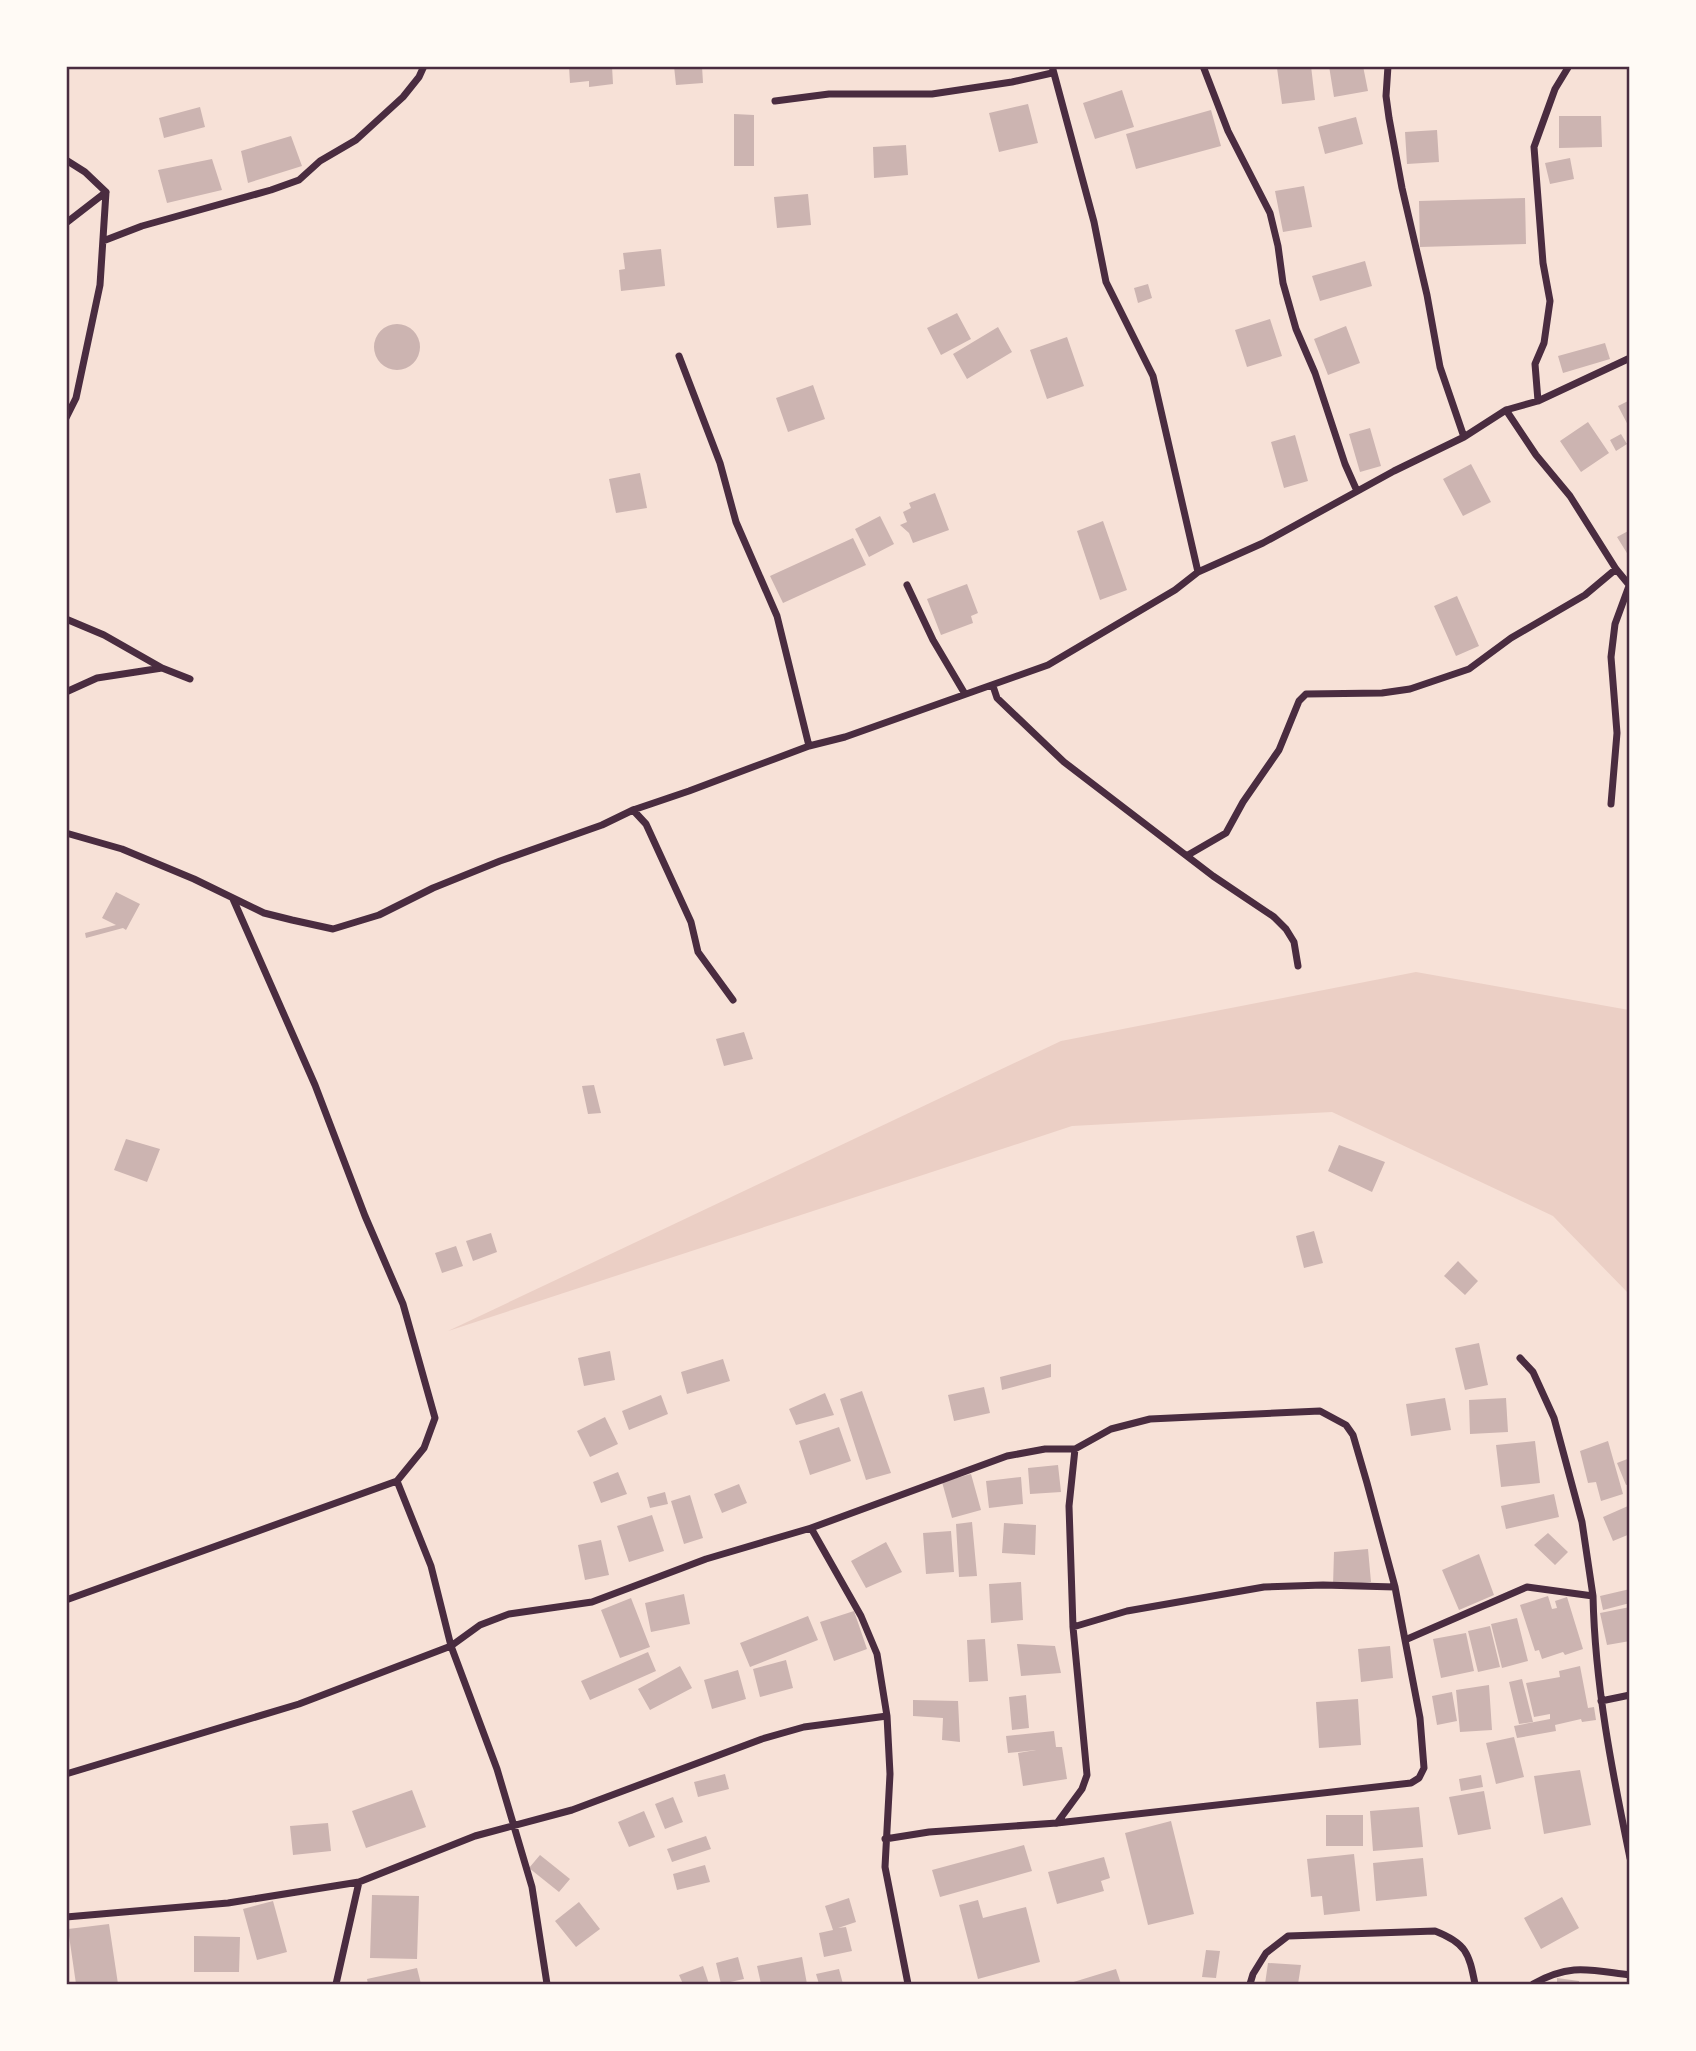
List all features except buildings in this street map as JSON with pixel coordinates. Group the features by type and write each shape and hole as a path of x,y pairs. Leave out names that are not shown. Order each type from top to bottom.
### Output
{"street":[{"path":"103,241 142,226 299,180 320,161 356,140 403,97 424,66"},
{"path":"1203,66 1228,131 1270,213 1283,283 1296,329 1315,373 1341,453 1357,491"},
{"path":"1388,66 1386,96 1402,188 1427,295 1440,367 1464,437"},
{"path":"1538,401 1535,364 1544,343 1550,301 1542,263 1534,148 1555,89 1569,66"},
{"path":"775,101 829,94 932,94 1012,82 1052,70 1094,222 1106,282 1153,376 1198,572"},
{"path":"66,160 85,172 106,192 100,285 76,398 66,418"},
{"path":"66,223 106,192"},
{"path":"679,356 720,463 736,522 777,616 809,746"},
{"path":"66,834 122,849 194,879 264,913 333,929 379,915 433,888 499,861 602,825 633,810 809,746 845,737 1048,665 1175,590 1198,572 1262,543 1464,437 1506,410 1538,401 1629,358"},
{"path":"1506,410 1536,455 1570,496 1629,586 1615,624 1611,657 1617,733 1611,804"},
{"path":"1188,855 1226,833 1242,802 1279,750 1299,701 1306,694 1382,693 1410,689 1469,669 1511,638 1586,595 1616,569"},
{"path":"907,585 933,640 965,695"},
{"path":"66,620 104,635 162,668 190,678"},
{"path":"66,692 97,678 162,668"},
{"path":"993,686 997,698 1063,762 1213,876 1274,917 1294,942 1298,966"},
{"path":"633,810 646,824 652,836 691,922 698,952 733,1000"},
{"path":"66,1600 397,1481 424,1448 435,1418 403,1304 314,1085 233,898"},
{"path":"1520,1358 1533,1372 1554,1418 1582,1522 1593,1596 1594,1643 1606,1743 1629,1858"},
{"path":"66,1774 299,1704 452,1646 480,1625 509,1614 592,1602 706,1559 811,1528 1007,1456 1045,1449 1075,1449 1111,1429 1150,1419 1320,1411 1346,1425 1353,1435 1395,1587 1420,1718 1424,1768 1419,1778 1411,1783 1057,1824 929,1832 886,1839"},
{"path":"1057,1824 1083,1789 1087,1774 1073,1627 1069,1506 1075,1449"},
{"path":"397,1481 431,1566 452,1646 497,1769 514,1826 532,1887 547,1984"},
{"path":"811,1528 870,1634 877,1654 887,1716 890,1774 884,1867 908,1984"},
{"path":"1073,1627 1128,1611 1264,1587 1395,1587"},
{"path":"1405,1640 1527,1587 1593,1596"},
{"path":"1601,1700 1629,1695"},
{"path":"66,1917 228,1903 359,1882 475,1836 572,1810 762,1740 804,1727 887,1716"},
{"path":"337,1984 359,1882"},
{"path":"1250,1984 1266,1953 1288,1936 1435,1931 1455,1939 1470,1957 1475,1984"},
{"path":"1533,1984 1554,1972 1581,1969 1629,1975"}],"shaded area":[{"path":"1416,972 1629,1010 1629,1294 1553,1216 1332,1112 1072,1126 448,1331 1061,1041"}]}
